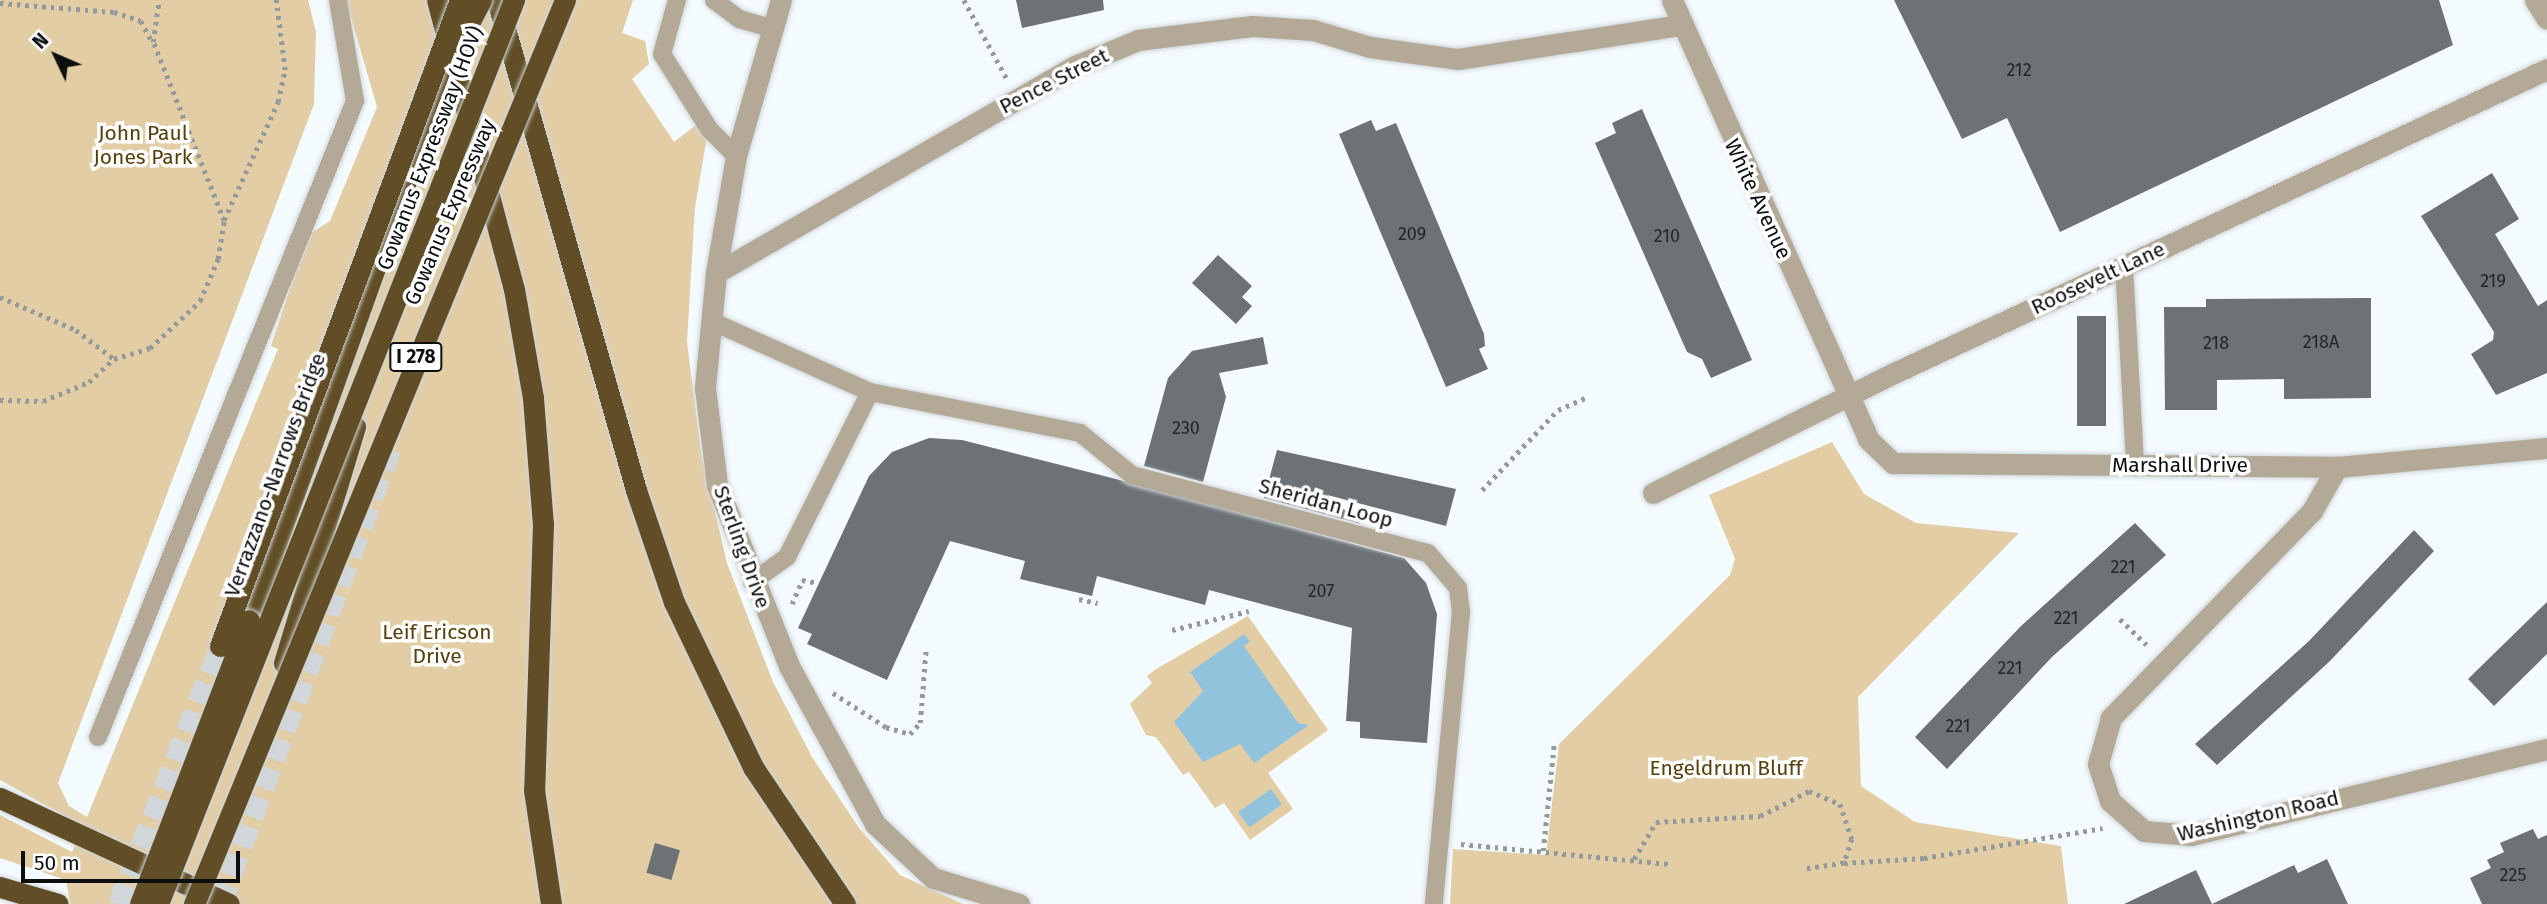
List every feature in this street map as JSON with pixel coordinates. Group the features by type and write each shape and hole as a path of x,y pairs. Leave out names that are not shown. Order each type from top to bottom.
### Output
{"highway":[{"path":"437,0 514,289 533,398 543,524 534,790 551,904"},
{"path":"220,646 460,0"},
{"path":"449,61 467,0"},
{"path":"449,61 481,0"},
{"path":"497,0 636,490 674,602 753,767 845,904"},
{"name":"Gowanus Expressway (HOV)","path":"391,314 514,0"},
{"name":"Gowanus Expressway","path":"268,714 565,0"},
{"name":"Verrazzano-Narrows Bridge","path":"140,904 249,620 449,61"},
{"path":"249,620 391,314"},
{"path":"268,714 391,314"},
{"path":"158,904 391,314"},
{"name":"I 278","path":"194,904 268,714"},
{"path":"0,798 229,904"},
{"path":"0,887 58,904"}],"street":[{"name":"Sterling Drive","path":"781,0 736,156 716,273 705,388 717,485 752,582 823,737 875,824 933,878 1019,904"},
{"name":"White Avenue","path":"1672,0 1679,25 1849,397"},
{"path":"2535,0 2547,19"},
{"name":"Pence Street","path":"716,273 1019,98 1138,40 1199,30 1313,30 1370,47 1458,59 1679,25"},
{"name":"Roosevelt Lane","path":"1653,493 2124,266 2547,69"},
{"name":"Marshall Drive","path":"1849,397 1868,439 1893,463 2337,467 2547,448"},
{"name":"Washington Road","path":"2337,467 2312,511 2110,718 2098,764 2110,801 2144,831 2191,835 2547,749"}],"lane":[{"path":"98,737 355,101 338,0"},
{"path":"677,0 662,54 709,129 736,156"},
{"path":"721,1 739,19 773,29"},
{"path":"2124,266 2135,465"},
{"name":"Sheridan Loop","path":"711,321 870,392 1080,433 1132,475 1428,553 1458,588 1461,611 1434,904"},
{"path":"752,582 787,557 870,392"}],"path":[{"path":"153,42 159,0"},
{"path":"0,400 43,401 89,382 114,359 158,342 200,301 218,259 224,220 278,102 285,70 276,0"},
{"path":"964,0 1019,98"},
{"path":"0,3 114,12 141,21 153,42 224,220"},
{"path":"0,297 76,330 114,359"},
{"path":"1482,490 1558,410 1587,397"},
{"path":"790,615 802,580 819,583"},
{"path":"1079,599 1098,603"},
{"path":"1172,630 1249,611"},
{"path":"2120,619 2156,654"},
{"path":"826,688 886,727 910,734 920,723 926,649"},
{"path":"1543,851 1554,745"},
{"path":"1634,859 1656,822 1760,816 1809,791 1840,804 1850,820 1844,863"},
{"path":"1804,869 1844,863 1924,858 2115,826"},
{"path":"1440,842 1669,864"}],"green space":[{"name":"Leif Ericson Drive","path":"0,0 308,0 316,32 314,104 58,783 69,806 87,817 278,349 271,346 308,235 330,221 377,107 346,0 633,0 622,33 645,41 649,64 632,79 674,142 697,124 707,137 695,207 687,342 701,452 727,563 773,682 812,757 859,828 900,875 963,904 70,904 66,880 0,858 0,815 72,852 83,826 0,780"},
{"name":"Engeldrum Bluff","path":"1832,442 1864,494 1916,523 2019,533 1858,697 1861,786 1915,822 2061,846 2068,904 1450,904 1453,849 1546,855 1559,744 1730,575 1735,559 1709,495"},
{"path":"1248,616 1328,730 1268,773 1293,809 1250,840 1224,803 1215,808 1189,772 1183,775 1156,737 1146,735 1130,704 1152,683 1147,676 1156,669"}],"water":[{"path":"1244,634 1250,642 1244,646 1298,723 1309,725 1254,763 1240,744 1203,762 1174,722 1203,691 1190,672"},
{"path":"1271,789 1282,805 1249,828 1238,812"}],"building":[{"path":"1016,0 1103,0 1104,10 1022,28"},
{"path":"1894,0 2439,0 2453,45 2060,232 2007,118 1962,139"},
{"path":"1642,109 1752,360 1711,378 1702,359 1687,352 1595,143 1616,133 1612,123"},
{"path":"1371,120 1376,131 1396,123 1484,334 1485,346 1479,349 1488,369 1446,387 1339,134"},
{"path":"2492,173 2519,219 2495,234 2538,306 2547,300 2547,373 2496,395 2471,354 2493,340 2494,332 2421,216"},
{"path":"1218,255 1252,286 1242,297 1252,306 1236,324 1192,283"},
{"path":"2371,298 2371,398 2284,399 2284,379 2217,380 2217,410 2165,410 2164,307 2206,307 2206,299"},
{"path":"2077,316 2106,316 2106,426 2077,426"},
{"path":"1263,337 1268,364 1219,373 1226,397 1203,482 1144,466 1168,378 1192,351"},
{"path":"929,438 962,440 1120,480 1404,558 1426,583 1437,614 1427,743 1360,738 1360,722 1346,721 1352,628 1209,590 1205,605 1097,576 1092,596 1020,579 1025,561 950,541 887,680 807,644 812,634 798,628 869,476 892,452"},
{"path":"1277,450 1456,489 1446,526 1327,495 1361,524 1264,498"},
{"path":"2135,523 2166,555 2052,657 1947,769 1915,737 2021,626"},
{"path":"2414,530 2434,551 2330,661 2217,765 2195,744 2309,641"},
{"path":"2547,602 2547,654 2494,706 2468,679"},
{"path":"2533,829 2538,839 2547,835 2547,904 2482,904 2470,878 2491,868 2487,860 2504,852 2500,843"},
{"path":"655,843 680,850 671,880 646,873"},
{"path":"2327,859 2348,904 2212,904 2294,865 2298,873"},
{"path":"2196,870 2212,904 2124,904"}],"tunnel":[{"path":"220,904 394,441"},
{"path":"118,904 220,646"}],"park label":[{"name":"John Paul Jones Park","path":"143,145"}]}
